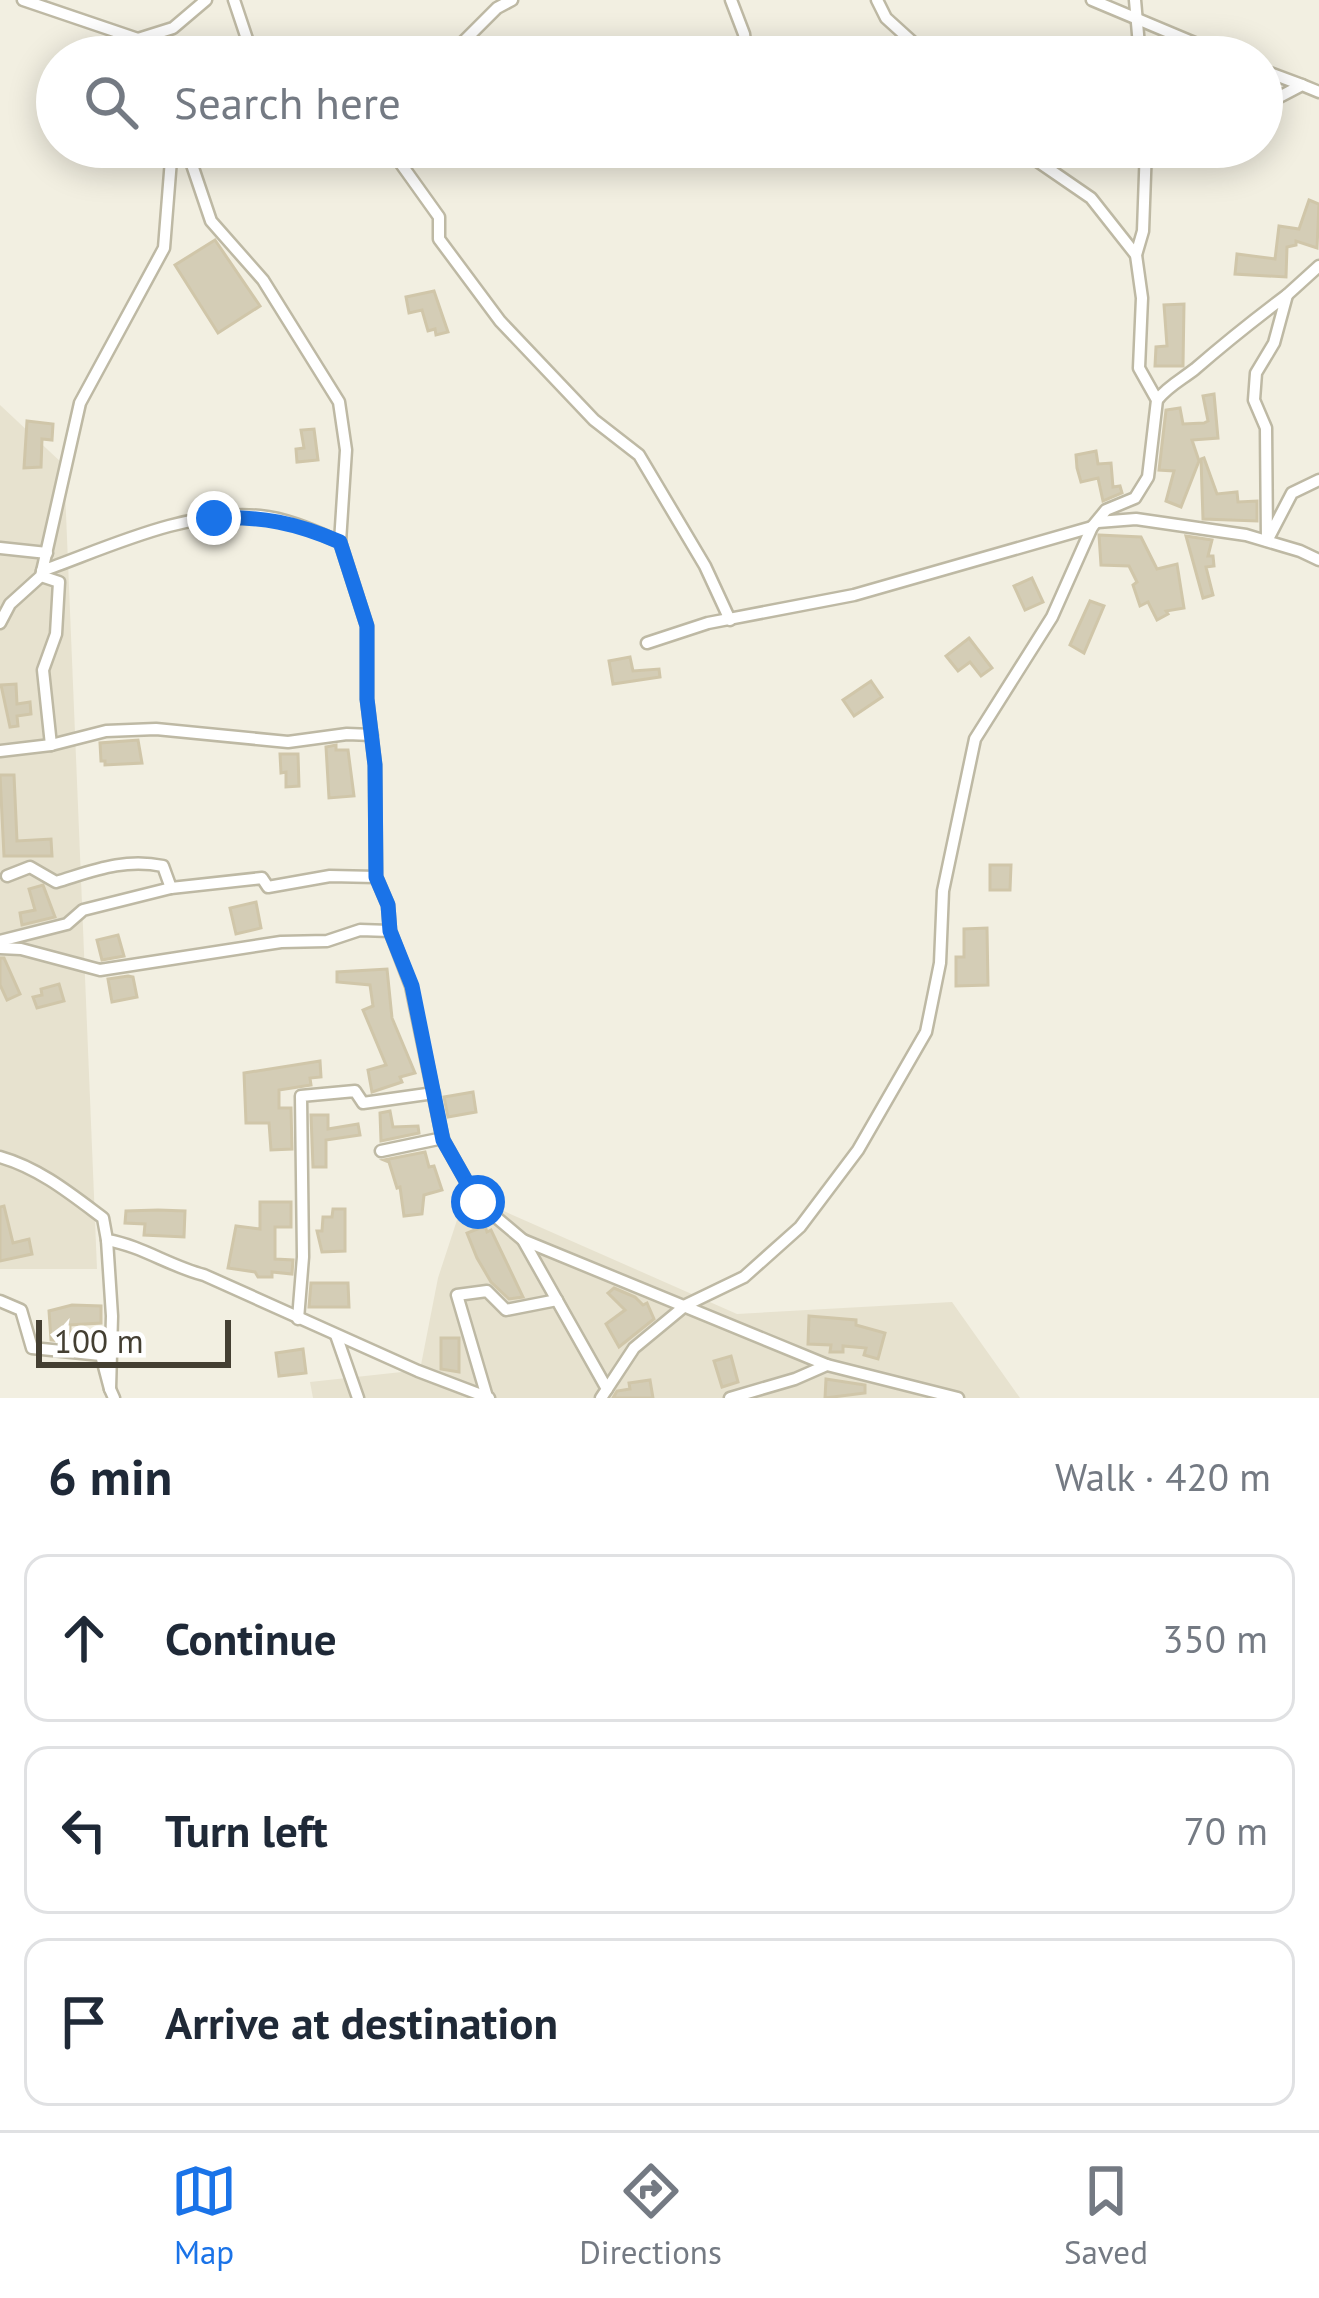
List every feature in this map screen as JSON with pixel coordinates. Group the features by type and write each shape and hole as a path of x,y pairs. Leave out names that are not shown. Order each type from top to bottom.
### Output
{"street":[{"path":"23,0 46,2 131,36"},
{"path":"148,36 173,28 206,0"},
{"path":"234,0 246,36"},
{"path":"469,36 512,0"},
{"path":"730,0 744,36"},
{"path":"877,0 886,18 906,36"},
{"path":"1092,0 1176,36"},
{"path":"1135,0 1138,36"},
{"path":"1283,78 1319,92"},
{"path":"1283,95 1302,85"},
{"path":"42,573 80,403 164,248 170,168"},
{"path":"193,168 211,221 263,280 320,365 339,403 346,450 340,542 367,626 376,877 388,905 390,931 412,986 443,1138 478,1202 523,1240 827,1364 958,1398"},
{"path":"404,168 439,217 439,238 500,321 594,420 639,454 705,566 730,620"},
{"path":"1047,168 1091,198 1136,255"},
{"path":"523,1240 604,1393 634,1348 686,1305 744,1277 800,1227 858,1150 926,1032 940,963 944,891 975,739 1052,617 1095,525 1106,510 1141,493 1148,477 1156,400 1139,368 1142,298 1136,255 1145,168"},
{"path":"1156,400 1319,266"},
{"path":"1267,541 1265,428 1254,400 1256,373 1274,344 1287,295"},
{"path":"1267,541 1292,493 1319,480"},
{"path":"0,623 16,598 42,573 148,533 214,518 258,516 298,524 340,542"},
{"path":"647,643 730,620 854,595 1095,525 1136,519 1267,541 1319,560"},
{"path":"0,548 47,553"},
{"path":"42,573 59,582 56,634 43,670 52,746"},
{"path":"0,590 16,598"},
{"path":"0,751 52,746 106,731 172,728 261,741 372,735"},
{"path":"7,876 30,867 56,882 106,865 142,862 163,866 171,889"},
{"path":"0,945 67,924 83,910 171,889 262,878 268,887 330,876 376,877"},
{"path":"0,945 100,970 280,942 327,941 360,930 390,931"},
{"path":"298,1319 303,1257 301,1096 355,1091 363,1102 434,1093"},
{"path":"382,1151 443,1138"},
{"path":"0,1157 66,1190 103,1218 112,1316 112,1394"},
{"path":"107,1240 135,1245 169,1266 204,1275 483,1397"},
{"path":"483,1397 457,1295 487,1291 506,1310 557,1300"},
{"path":"0,1301 21,1310 32,1348 101,1355 112,1394"},
{"path":"336,1335 358,1398"},
{"path":"730,1398 758,1394 827,1364"}],"shaded area":[{"path":"0,405 64,465 97,1269 0,1269"},
{"path":"490,1205 737,1314 952,1302 1020,1398 313,1398 310,1382 420,1370 438,1278 457,1220"}],"building":[{"path":"1309,200 1319,204 1317,248 1296,241 1287,247 1286,277 1235,274 1237,254 1275,259 1279,226 1299,229"},
{"path":"215,240 260,306 218,333 175,265"},
{"path":"434,291 448,332 436,335 435,329 428,331 422,310 409,313 406,297"},
{"path":"1184,304 1183,366 1155,366 1156,347 1167,346 1164,305"},
{"path":"1214,394 1218,438 1192,440 1199,461 1181,507 1166,501 1174,471 1159,470 1166,410 1180,408 1183,424 1204,423 1208,421 1203,396"},
{"path":"27,421 53,424 52,440 42,439 41,467 24,468"},
{"path":"314,429 318,460 297,462 296,449 304,448 301,430"},
{"path":"1096,451 1098,464 1111,463 1113,487 1120,486 1122,493 1103,501 1098,478 1081,482 1077,468 1076,455"},
{"path":"1204,458 1217,494 1237,492 1238,502 1257,501 1257,521 1203,519"},
{"path":"1099,535 1141,537 1157,569 1177,564 1184,608 1166,611 1157,620 1148,602 1140,606 1129,566 1101,565"},
{"path":"1186,536 1212,540 1208,556 1213,556 1214,566 1206,567 1213,595 1203,598"},
{"path":"1032,578 1043,602 1025,610 1014,586"},
{"path":"1090,601 1104,606 1084,653 1070,645"},
{"path":"969,638 992,668 981,676 970,662 958,671 946,656"},
{"path":"630,657 633,671 659,669 660,677 613,684 609,661"},
{"path":"871,681 882,697 854,716 843,700"},
{"path":"16,684 17,704 30,702 31,714 17,716 18,726 10,727 1,685"},
{"path":"138,740 142,763 105,765 101,761 100,743"},
{"path":"336,745 336,750 348,750 354,796 329,798 326,747"},
{"path":"280,754 298,754 299,786 286,787"},
{"path":"0,775 14,775 17,841 51,839 52,856 4,856"},
{"path":"990,865 1011,865 1010,890 990,890"},
{"path":"43,885 55,917 22,925 20,913 35,910 29,889"},
{"path":"256,902 261,928 236,934 230,908"},
{"path":"987,928 988,985 956,986 956,957 964,957 964,929"},
{"path":"118,935 124,956 102,960 97,940"},
{"path":"0,958 20,994 7,1000 0,985"},
{"path":"387,969 392,1018 415,1073 372,1092 368,1070 386,1065 363,1010 373,1006 370,985 337,982 337,972"},
{"path":"133,977 137,997 112,1002 108,979"},
{"path":"59,984 64,1001 37,1008 33,997"},
{"path":"320,1061 321,1077 310,1078 311,1085 279,1090 279,1108 291,1108 292,1149 271,1150 269,1123 246,1123 244,1073"},
{"path":"473,1092 476,1112 448,1117 444,1097"},
{"path":"390,1111 393,1127 418,1126 419,1133 381,1141 380,1113"},
{"path":"311,1115 328,1115 328,1129 358,1124 360,1135 326,1140 326,1167 313,1167"},
{"path":"425,1152 442,1190 424,1195 422,1214 404,1216 400,1187 384,1160"},
{"path":"260,1202 291,1202 291,1227 275,1227 275,1259 293,1260 292,1274 272,1272 272,1277 258,1277 255,1272 228,1268 236,1226 260,1229"},
{"path":"4,1206 13,1243 29,1239 32,1254 0,1261 0,1207"},
{"path":"333,1209 345,1209 345,1251 322,1252 317,1231 322,1231 323,1217 332,1217"},
{"path":"126,1211 185,1211 184,1237 144,1235 145,1224 125,1223"},
{"path":"485,1226 523,1297 509,1299 491,1282 477,1258 467,1233"},
{"path":"311,1283 348,1283 349,1307 309,1307"},
{"path":"614,1288 647,1303 654,1319 619,1347 606,1324 625,1310 608,1293"},
{"path":"72,1305 101,1306 101,1323 70,1325 70,1342 51,1340 49,1311"},
{"path":"809,1316 856,1320 856,1325 885,1333 878,1359 864,1355 866,1348 843,1346 843,1352 830,1352 831,1345 808,1344"},
{"path":"441,1338 459,1338 459,1372 441,1369"},
{"path":"303,1349 306,1373 279,1376 276,1353"},
{"path":"731,1356 738,1382 722,1387 714,1361"},
{"path":"826,1379 865,1385 865,1393 825,1398"},
{"path":"650,1380 653,1398 613,1398 617,1391 630,1389 629,1383"}],"route":[{"path":"214,518 258,516 298,524 340,542 367,626 376,877 388,905 390,931 412,986 443,1140 478,1202"}]}
